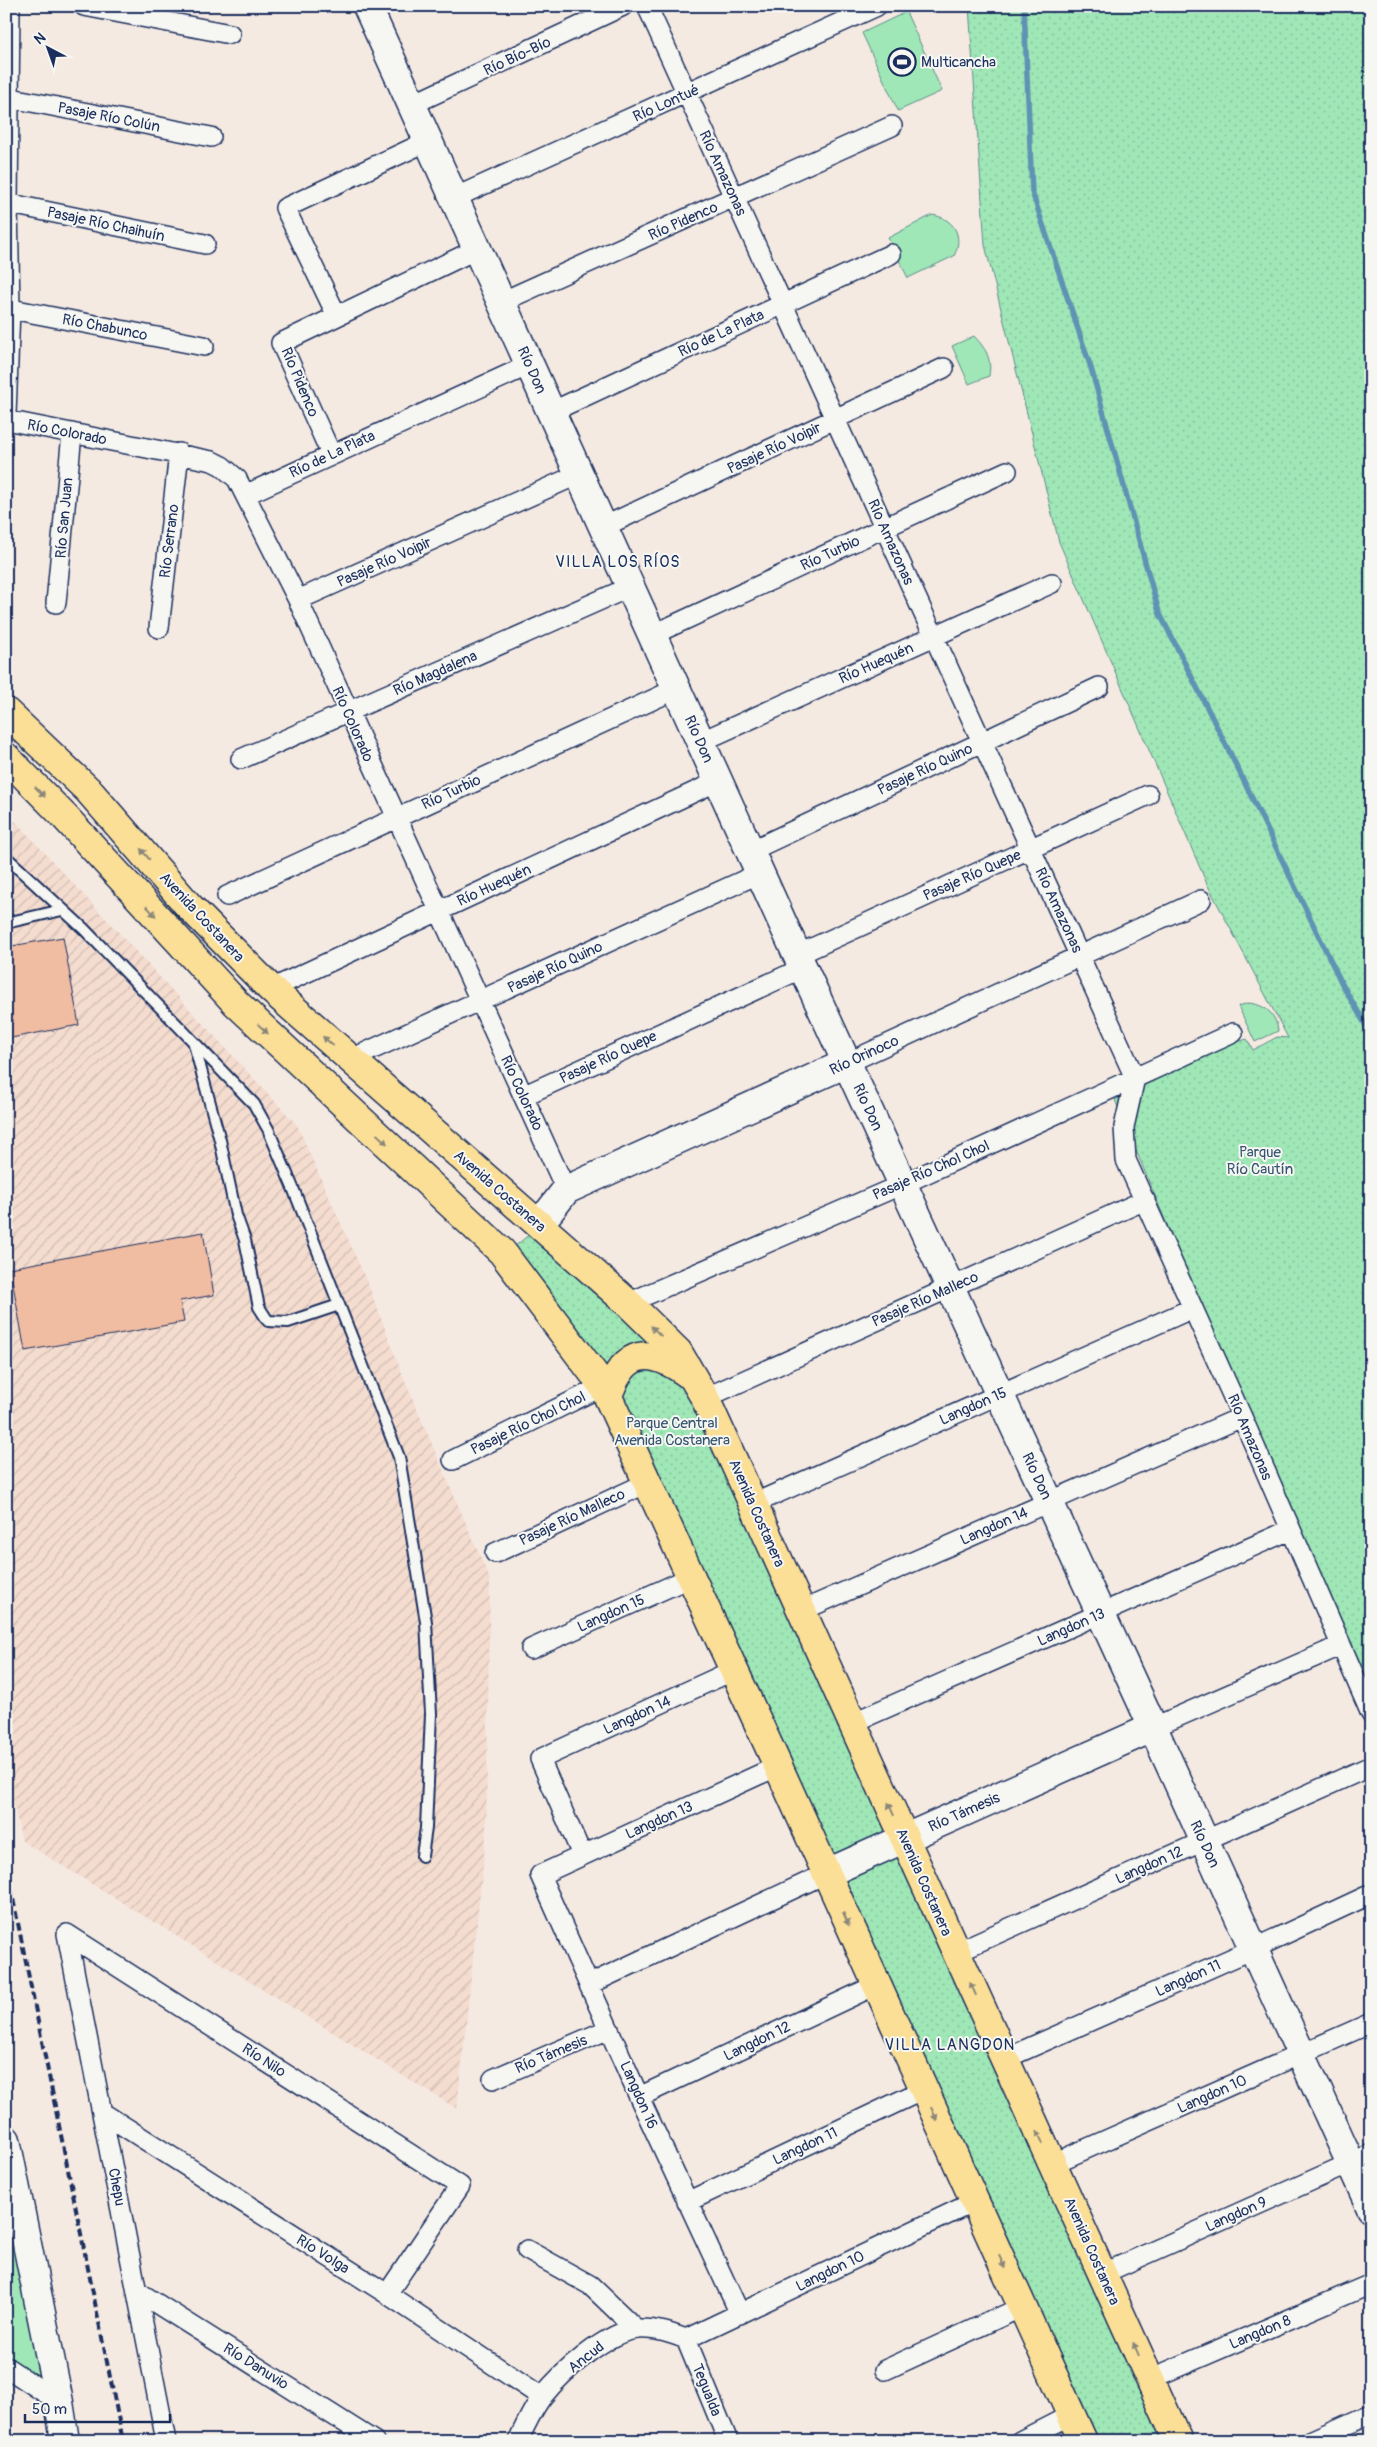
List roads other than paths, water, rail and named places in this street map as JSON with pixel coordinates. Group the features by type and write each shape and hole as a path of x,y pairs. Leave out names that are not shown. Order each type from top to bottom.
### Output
{"main road":[{"name":"Avenida Costanera","path":"6,712 88,790 188,904 271,989 349,1060 628,1303 678,1352 699,1388 753,1504 1178,2441"},
{"path":"6,757 64,816 236,1003 502,1252 605,1391 778,1766 825,1874 1083,2441"},
{"path":"605,1391 619,1370 629,1360 642,1356 655,1357 672,1362 699,1388"}],"street":[{"path":"6,415 10,6"},
{"path":"84,6 230,34"},
{"name":"Río Don","path":"367,6 700,742 1301,2054 1361,2159 1371,2208"},
{"name":"Río Bío-Bío","path":"412,105 623,6"},
{"name":"Río Amazonas","path":"647,6 1135,1078 1124,1127 1126,1160 1242,1417 1371,1714"},
{"name":"Río Lontué","path":"454,198 687,94 877,6"},
{"name":"Pasaje Río Colún","path":"8,98 211,137"},
{"name":"Río Pidenco","path":"501,302 892,126"},
{"path":"337,316 285,208 428,141"},
{"name":"Pasaje Río Chaihuín","path":"7,204 205,244"},
{"name":"Río Pidenco","path":"331,454 282,343 477,249"},
{"name":"Río de La Plata","path":"551,412 892,254"},
{"name":"Río Chabunco","path":"8,308 204,346"},
{"name":"Río de La Plata","path":"246,495 331,454 529,364"},
{"name":"Pasaje Río Voipir","path":"603,527 944,368"},
{"name":"Río Colorado","path":"6,420 179,453 222,466 237,479 298,600 566,1190"},
{"name":"Río San Juan","path":"56,603 72,433"},
{"name":"Río Serrano","path":"159,628 179,453"},
{"name":"Río Turbio","path":"652,635 1007,471"},
{"name":"Pasaje Río Voipir","path":"298,600 579,474"},
{"name":"Río Huequén","path":"700,742 1052,582"},
{"name":"Río Magdalena","path":"241,759 630,587"},
{"name":"Pasaje Río Quino","path":"349,1060 480,1002 755,862 982,742 1100,687"},
{"name":"Río Turbio","path":"227,896 676,689"},
{"name":"Río Huequén","path":"271,989 718,781"},
{"name":"Pasaje Río Quepe","path":"523,1096 1031,848 1148,796"},
{"name":"Río Orinoco","path":"537,1222 549,1212 566,1190 1201,900"},
{"name":"Pasaje Río Chol Chol","path":"628,1303 903,1184 1233,1033"},
{"name":"Pasaje Río Malleco","path":"699,1388 950,1288 1145,1200"},
{"name":"Langdon 15","path":"753,1504 1193,1308"},
{"name":"Pasaje Río Chol Chol","path":"453,1460 605,1391"},
{"name":"Langdon 14","path":"801,1611 1242,1417"},
{"name":"Pasaje Río Malleco","path":"495,1553 648,1482"},
{"name":"Langdon 13","path":"852,1723 1290,1530"},
{"name":"Langdon 15","path":"531,1649 691,1577"},
{"name":"Río Támesis","path":"590,1984 904,1838 1340,1646"},
{"name":"Langdon 14","path":"582,1855 540,1759 734,1670"},
{"name":"Langdon 13","path":"540,1875 778,1766"},
{"name":"Langdon 12","path":"956,1952 1371,1766"},
{"name":"Langdon 16","path":"540,1875 639,2097 740,2314"},
{"name":"Langdon 11","path":"1004,2059 1253,1949 1371,1894"},
{"name":"Chepu","path":"67,1934 166,2441"},
{"name":"Río Nilo","path":"67,1934 460,2186 387,2294"},
{"name":"Langdon 12","path":"639,2097 876,1985"},
{"name":"Langdon 10","path":"1052,2164 1371,2023"},
{"name":"Río Támesis","path":"493,2079 609,2029"},
{"name":"Langdon 11","path":"687,2202 924,2090"},
{"name":"Río Volga","path":"103,2113 387,2294 542,2397"},
{"path":"6,2140 60,2402 65,2441"},
{"name":"Langdon 9","path":"1102,2274 1361,2159"},
{"name":"Langdon 10","path":"686,2339 974,2202"},
{"path":"527,2250 590,2284 636,2329"},
{"name":"Langdon 8","path":"1150,2379 1371,2284"},
{"name":"Río Danuvio","path":"137,2291 374,2441"},
{"path":"884,2370 1022,2306"},
{"name":"Ancud","path":"518,2441 542,2397 566,2372 613,2337 636,2329 663,2330 686,2339"},
{"name":"Tegualda","path":"686,2339 728,2441"},
{"path":"6,2367 60,2402"},
{"path":"1310,2441 1371,2414"},
{"path":"1020,2441 1071,2415"}],"lane":[{"path":"6,857 84,929 254,1104 268,1130 399,1457 426,1622 430,1714 426,1828 422,1856"},
{"path":"6,923 62,910"},
{"path":"194,1042 220,1140 236,1215 245,1240 260,1307 268,1320 288,1322 339,1305"}],"waterway":[{"path":"1024,6 1032,192 1091,368 1159,612 1237,767 1343,986 1371,1034"}],"railway":[{"path":"6,1864 123,2441"}],"place":[{"name":"Multicancha","path":"902,62"}],"district":[{"name":"VILLA LOS RÍOS","path":"618,561"},
{"name":"VILLA LANGDON","path":"950,2044"}],"park label":[{"name":"Parque Río Cautín","path":"1260,1160"},
{"name":"Parque Central Avenida Costanera","path":"672,1432"}]}
